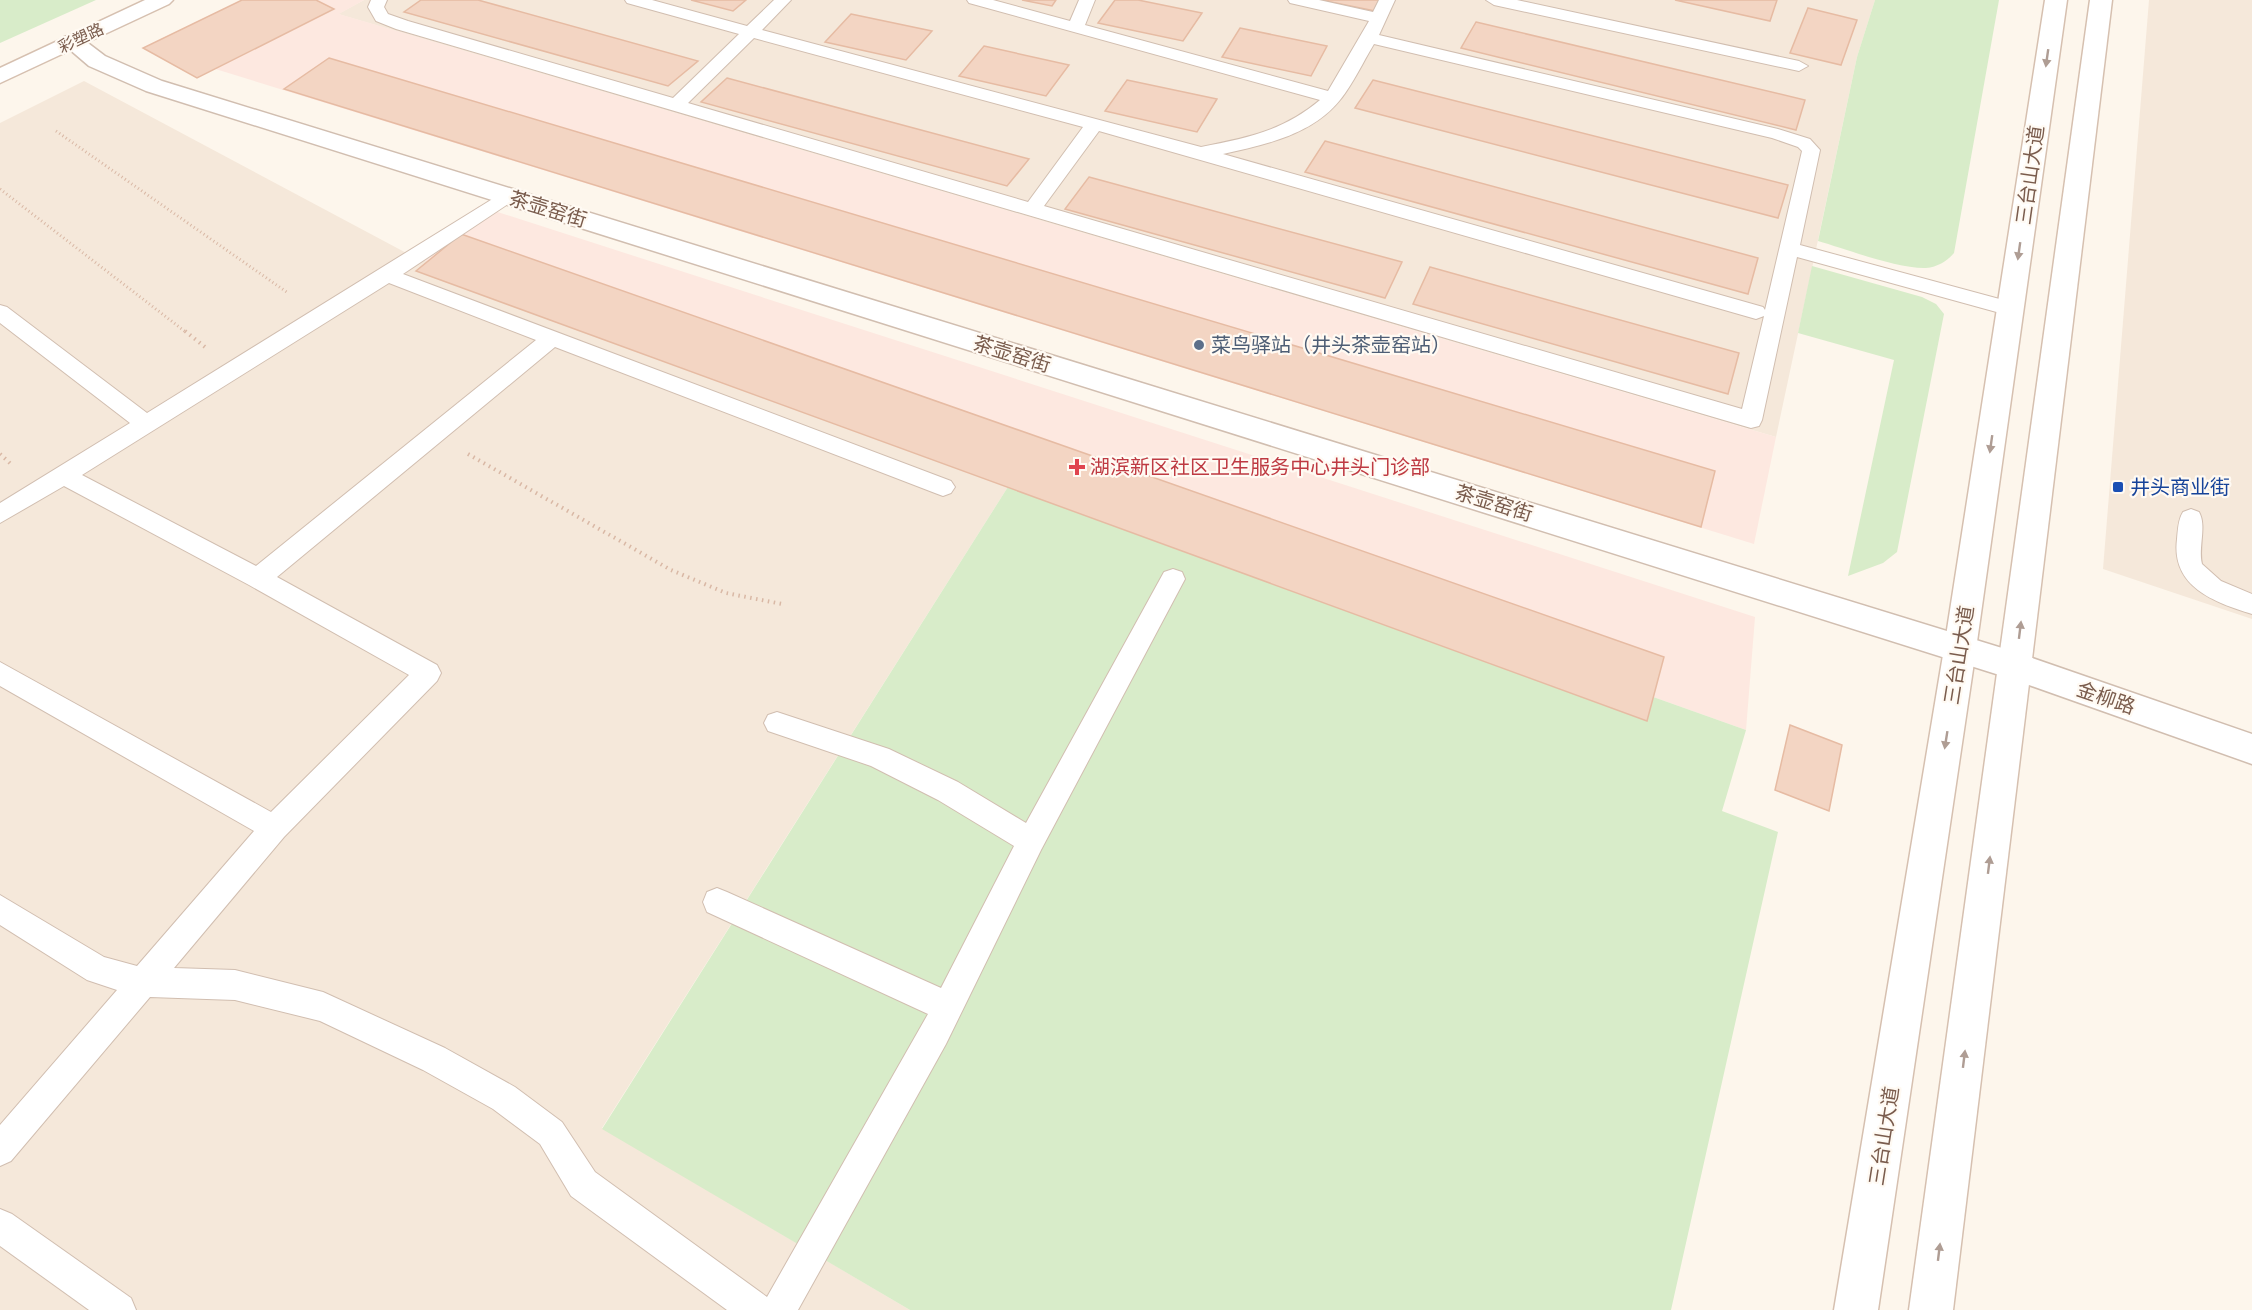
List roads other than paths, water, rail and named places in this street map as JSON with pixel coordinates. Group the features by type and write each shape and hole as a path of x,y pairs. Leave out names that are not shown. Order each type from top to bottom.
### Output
{"main road":[{"name":"彩塑路","path":"0,76 162,0"},
{"name":"三台山大道","path":"1856,1310 1960,649 2056,0"},
{"path":"1931,1310 2101,0"},
{"name":"茶壶窑街","path":"72,42 98,61 154,86 1960,649"},
{"name":"金柳路","path":"1960,649 2252,749"}],"lane":[{"path":"379,0 376,8 382,17 402,25 1751,420 1811,150 1804,143 1778,134 1369,38"},
{"path":"633,0 1201,153 1756,312"},
{"path":"676,105 753,32 783,0"},
{"path":"975,0 1334,98"},
{"path":"1076,26 1087,0"},
{"path":"1296,0 1379,18"},
{"path":"1201,153 1271,138 1312,116 1334,98 1369,38 1387,0"},
{"path":"1494,0 1798,66"},
{"path":"1032,209 1094,125"},
{"path":"0,514 387,275 507,196"},
{"path":"1790,249 2010,309"},
{"path":"387,275 943,487"},
{"path":"0,312 146,424"},
{"path":"258,578 551,339"},
{"path":"0,1150 274,828 428,673 258,578 63,475"},
{"path":"2191,518 2188,558 2199,577 2221,594 2252,604"},
{"path":"779,1310 948,1007 1031,841 1173,579"},
{"path":"0,673 274,828"},
{"path":"777,723 879,757 948,791 1031,841"},
{"path":"717,902 948,1007"},
{"path":"0,909 98,970 144,982 235,985 323,1007 434,1059 504,1098 551,1133 583,1184 756,1310"},
{"path":"0,1226 119,1310"}],"place":[{"name":"菜鸟驿站（井头茶壶窑站）","path":"1199,345"},
{"name":"湖滨新区社区卫生服务中心井头门诊部","path":"1077,467"},
{"name":"井头商业街","path":"2118,487"}]}
